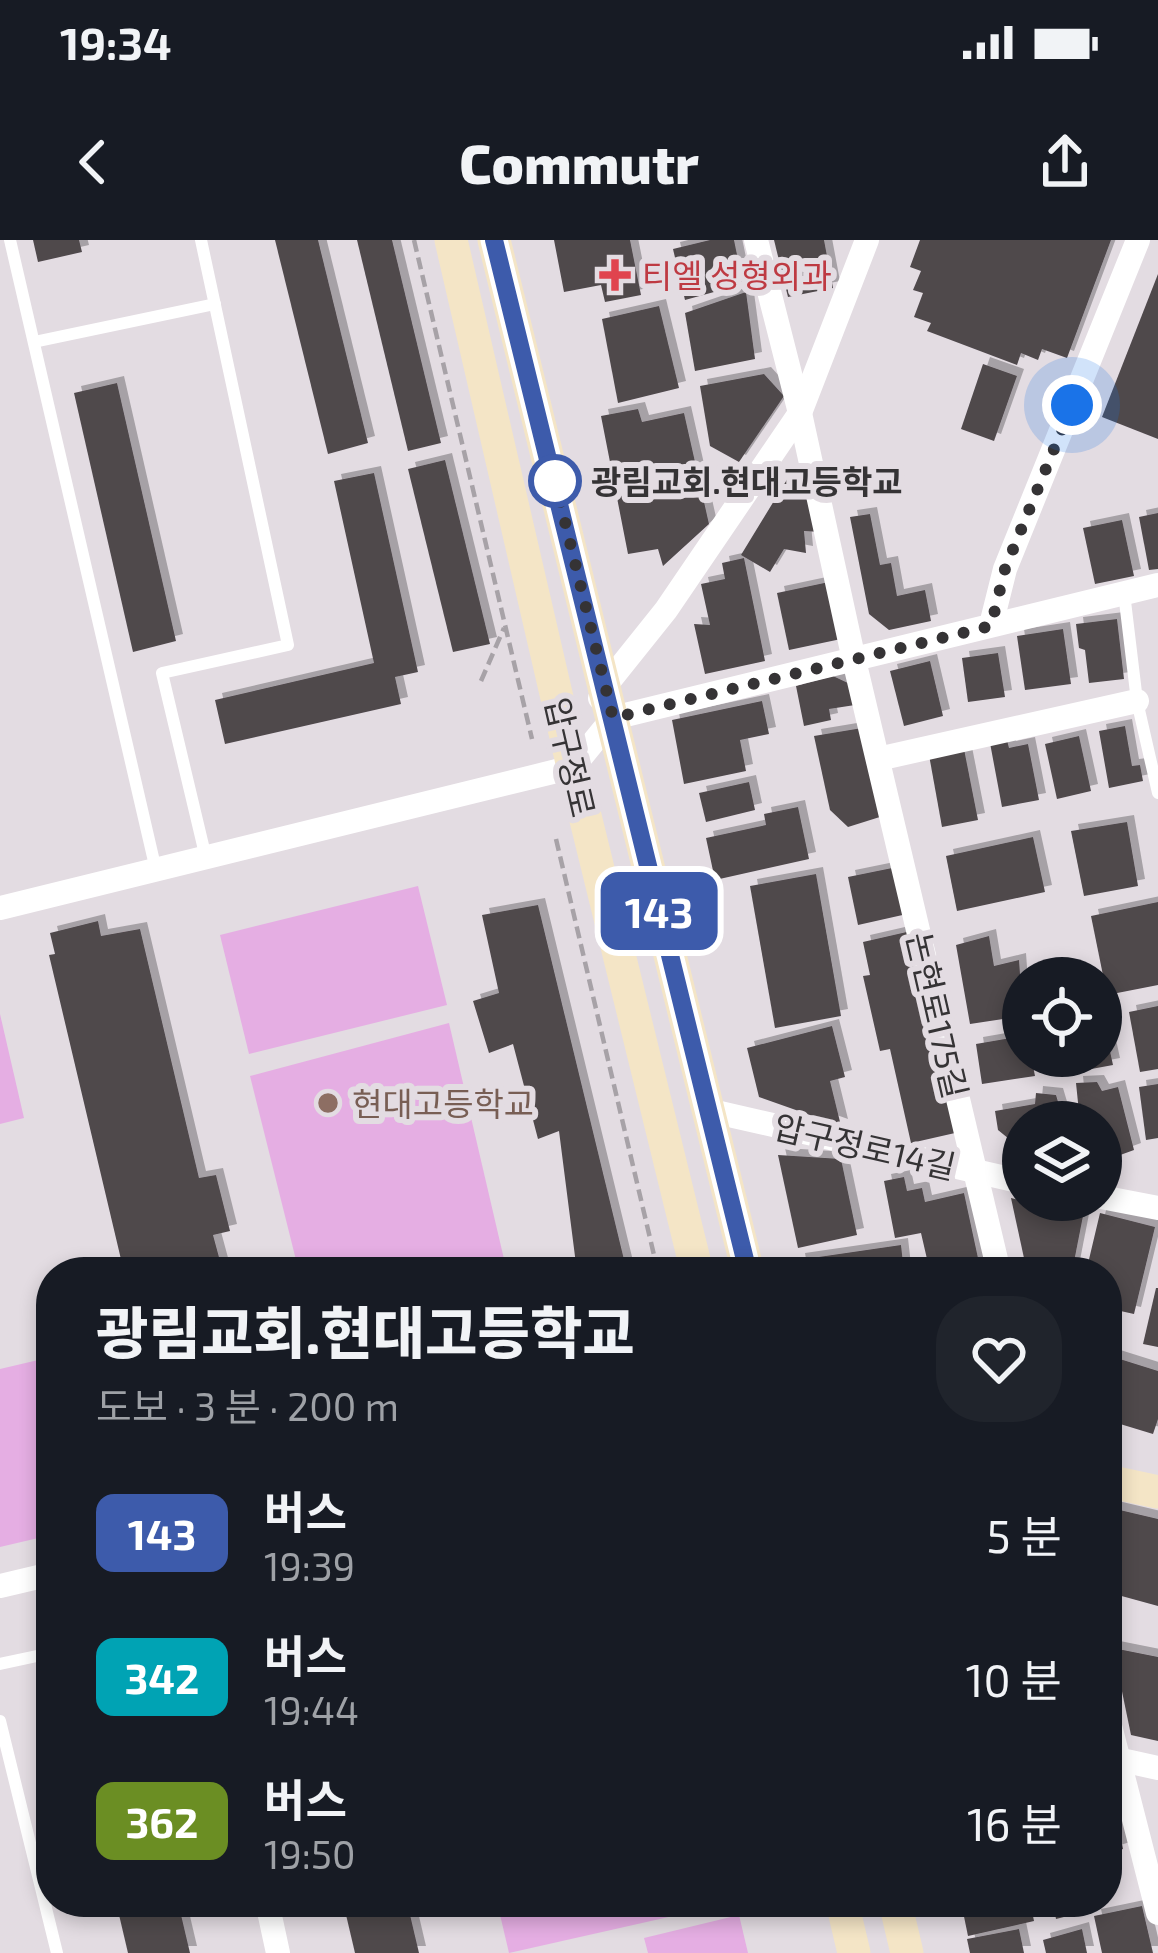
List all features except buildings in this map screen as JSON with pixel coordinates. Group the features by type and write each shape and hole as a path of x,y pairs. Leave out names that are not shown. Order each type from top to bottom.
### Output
{"main road":[{"name":"압구정로","path":"451,240 572,767 693,1257"},
{"name":"압구정로","path":"494,240 744,1257"},
{"path":"1122,1484 1158,1492"},
{"path":"846,1917 854,1953"},
{"path":"899,1917 907,1953"}],"street":[{"name":"논현로175길","path":"756,240 995,1257"},
{"path":"0,908 572,767 666,610 800,413 867,240"},
{"path":"991,626 1005,569 1138,240"},
{"path":"609,702 854,661 1158,585"},
{"path":"878,759 1136,701"},
{"name":"압구정로14길","path":"707,1110 1002,1178"},
{"path":"1122,1201 1158,1208"},
{"path":"0,1586 36,1578"},
{"path":"1122,1760 1158,1768"},
{"path":"1122,1789 1158,1913"},
{"path":"270,1917 278,1953"}],"lane":[{"path":"10,240 156,869"},
{"path":"201,240 288,645 162,674 206,857"},
{"path":"34,342 214,304"},
{"path":"1124,593 1136,701 1158,793"},
{"path":"0,1664 36,1656"},
{"path":"0,1721 36,1868"},
{"path":"48,1917 57,1953"}],"path":[{"path":"414,240 532,740"},
{"path":"481,681 504,628"},
{"path":"554,828 654,1257"}],"shaded area":[{"path":"418,886 447,1005 249,1054 220,935"},
{"path":"0,1014 24,1118 0,1124"},
{"path":"449,1023 504,1257 295,1257 250,1076"},
{"path":"36,1361 36,1539 0,1547 0,1369"},
{"path":"501,1917 669,1917 509,1953"},
{"path":"739,1917 748,1953 648,1953 644,1938"}],"bus line":[{"name":"143","path":"494,240 744,1257"}],"place":[{"name":"티엘 성형외과","path":"615,275"},
{"name":"광림교회.현대고등학교","path":"555,481"},
{"name":"현대고등학교","path":"328,1103"}],"route":[{"path":"555,481 613,718 991,626 1005,569 1072,405"}]}
